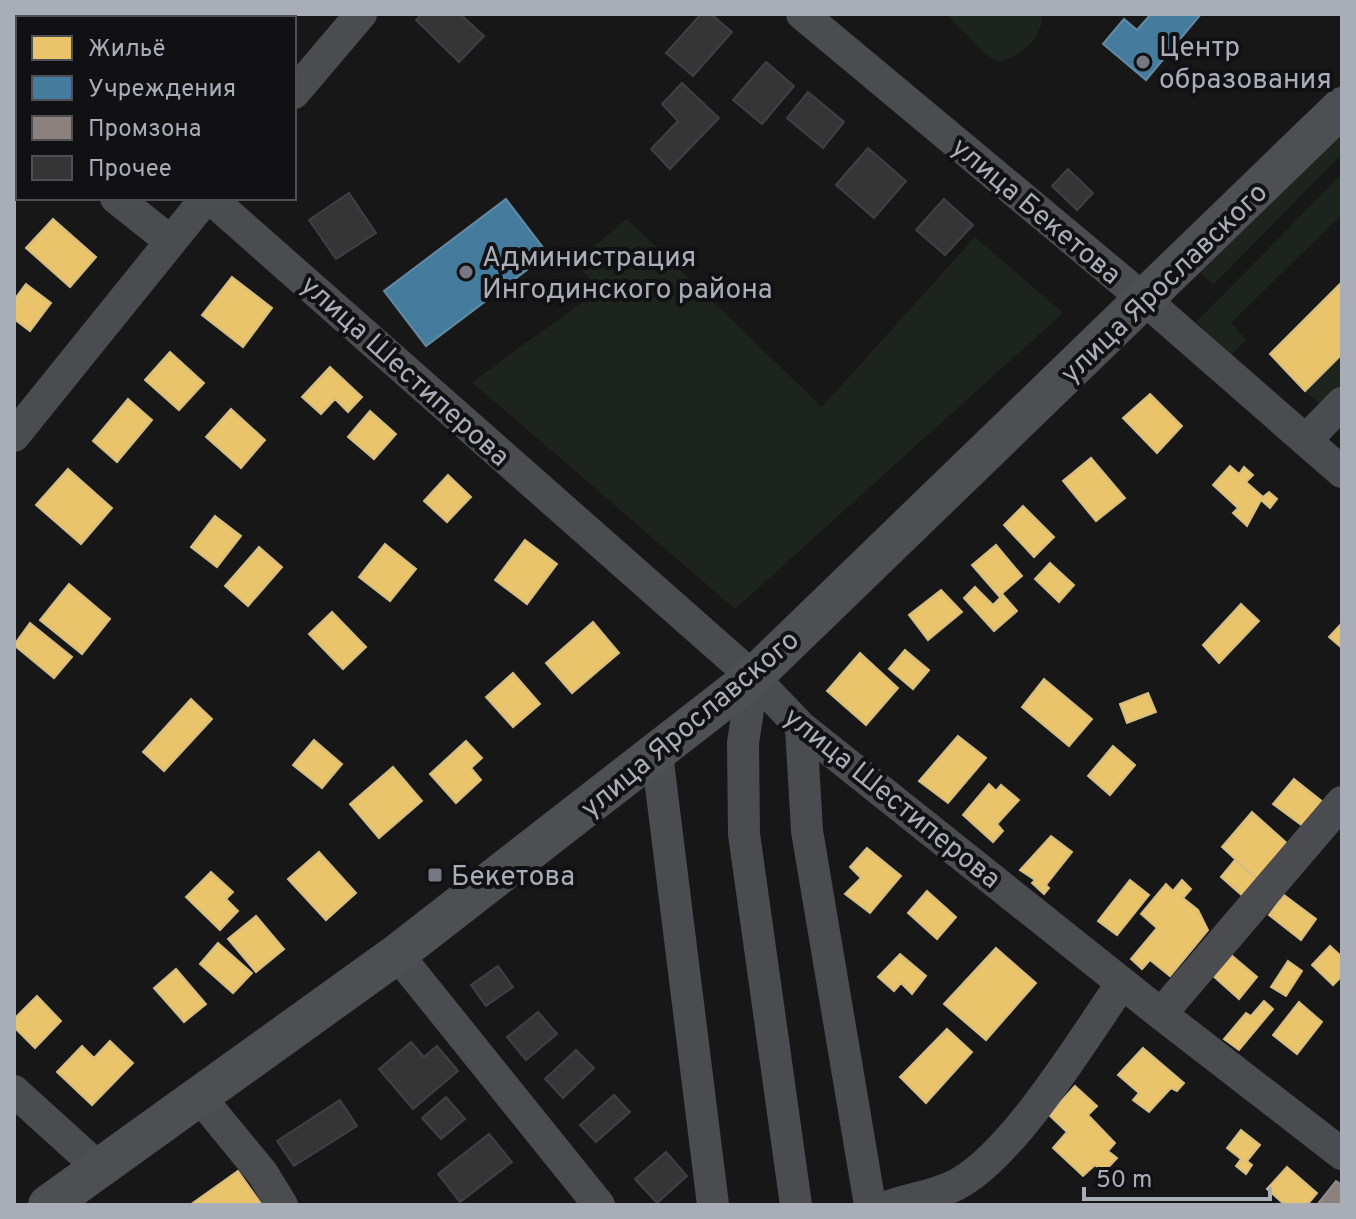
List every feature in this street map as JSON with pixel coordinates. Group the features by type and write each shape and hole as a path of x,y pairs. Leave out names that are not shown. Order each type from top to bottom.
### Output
{"main road":[{"name":"улица Ярославского","path":"48,1205 397,954 753,677 1342,107"}],"street":[{"path":"296,91 361,14"},
{"name":"улица Бекетова","path":"802,14 1145,300 1342,472"},
{"path":"119,200 170,241"},
{"path":"14,436 206,200"},
{"name":"улица Шестиперова","path":"210,200 753,677 801,727 1342,1154"},
{"path":"1306,440 1342,403"},
{"path":"753,677 743,743 744,834 796,1205"},
{"path":"801,727 807,831 870,1205"},
{"path":"657,754 713,1205"},
{"path":"1161,1014 1342,802"},
{"path":"397,954 599,1205"},
{"path":"892,1205 959,1183 992,1160 1047,1090 1122,983"},
{"path":"14,1091 99,1168"},
{"path":"199,1096 263,1174 282,1205"}],"shaded area":[{"path":"947,14 1042,14 1042,23 1029,45 1014,56 998,62 984,53"},
{"path":"1342,133 1342,154 1213,285 1196,268"},
{"path":"1342,174 1342,214 1231,323 1246,340 1231,355 1196,322"},
{"path":"627,219 822,407 975,237 1063,313 735,609 472,382 599,290 575,262"},
{"path":"1342,354 1342,406 1321,405 1305,391"}],"building: Жильё":[{"path":"53,219 96,257 70,287 26,248"},
{"path":"232,277 272,308 243,347 202,315"},
{"path":"1342,282 1342,354 1305,391 1270,354"},
{"path":"26,284 51,303 30,331 14,319 14,300"},
{"path":"170,352 204,383 179,410 145,380"},
{"path":"330,367 362,397 348,412 335,399 321,414 302,397"},
{"path":"1150,394 1182,426 1157,453 1123,418"},
{"path":"128,399 152,420 117,462 93,441"},
{"path":"231,409 265,440 241,468 206,437"},
{"path":"370,411 396,434 374,459 348,437"},
{"path":"1091,458 1125,498 1096,521 1063,481"},
{"path":"1230,466 1239,474 1244,467 1253,475 1246,482 1263,497 1269,492 1277,499 1270,508 1261,500 1247,526 1233,513 1238,508 1213,485"},
{"path":"68,469 112,508 81,544 36,505"},
{"path":"448,475 471,497 447,522 424,501"},
{"path":"1023,506 1054,537 1034,557 1004,525"},
{"path":"215,516 241,536 217,567 191,547"},
{"path":"525,540 557,564 527,604 495,580"},
{"path":"385,544 416,569 390,601 359,577"},
{"path":"996,545 1022,576 999,596 972,565"},
{"path":"259,547 282,567 248,606 225,586"},
{"path":"1050,563 1074,585 1059,602 1035,579"},
{"path":"69,584 110,619 82,654 40,620"},
{"path":"975,587 993,605 1003,595 1017,611 994,631 964,598"},
{"path":"941,590 962,612 928,640 909,615"},
{"path":"1241,604 1259,621 1219,663 1203,645"},
{"path":"332,612 366,647 343,669 309,634"},
{"path":"593,622 619,653 572,693 546,663"},
{"path":"30,623 72,657 54,678 14,645"},
{"path":"1342,623 1342,648 1329,637"},
{"path":"905,650 929,670 913,689 889,669"},
{"path":"860,653 898,688 866,725 827,691"},
{"path":"513,673 540,704 513,727 486,697"},
{"path":"1044,679 1092,719 1069,746 1022,707"},
{"path":"1148,693 1156,712 1127,723 1120,704"},
{"path":"191,699 212,719 164,771 143,752"},
{"path":"958,736 986,758 948,803 919,781"},
{"path":"314,740 342,764 322,788 293,765"},
{"path":"466,741 482,758 471,768 481,780 456,803 430,774"},
{"path":"1113,746 1135,765 1110,795 1088,776"},
{"path":"393,767 422,801 379,838 350,804"},
{"path":"1294,779 1324,803 1304,827 1273,804"},
{"path":"989,784 996,791 1001,785 1019,800 997,824 1003,831 993,842 963,815"},
{"path":"1252,812 1289,845 1259,881 1222,847"},
{"path":"1051,836 1072,852 1046,885 1049,888 1044,894 1032,883 1035,880 1020,870"},
{"path":"867,848 901,876 870,913 845,894 861,878 850,867"},
{"path":"319,852 356,893 326,920 288,879"},
{"path":"1235,860 1259,881 1245,898 1221,877"},
{"path":"211,872 233,892 226,899 238,911 220,930 186,897"},
{"path":"1130,880 1149,895 1117,935 1098,921"},
{"path":"1182,880 1191,889 1183,898 1198,910 1208,930 1170,976 1150,960 1142,969 1131,959 1157,928 1141,914 1166,884 1173,891"},
{"path":"927,891 956,917 937,939 908,913"},
{"path":"1284,895 1316,919 1301,940 1269,915"},
{"path":"256,916 284,949 256,972 228,939"},
{"path":"218,943 252,973 233,993 200,964"},
{"path":"1330,946 1342,957 1342,976 1333,985 1312,965"},
{"path":"996,948 1036,983 986,1040 944,1004"},
{"path":"900,954 926,976 912,994 901,983 894,991 878,977"},
{"path":"1230,954 1257,977 1239,999 1212,975"},
{"path":"1288,961 1302,971 1286,996 1271,987"},
{"path":"176,969 206,1004 184,1022 154,988"},
{"path":"37,996 61,1021 35,1048 14,1027 14,1019"},
{"path":"1264,1001 1273,1009 1239,1050 1224,1039 1246,1013 1251,1016"},
{"path":"1299,1002 1322,1022 1297,1054 1273,1035"},
{"path":"947,1029 972,1052 926,1103 900,1077"},
{"path":"110,1041 133,1063 92,1105 57,1072 82,1046 94,1058"},
{"path":"1143,1048 1184,1083 1177,1091 1171,1088 1149,1112 1133,1100 1139,1093 1118,1075"},
{"path":"1075,1086 1097,1106 1088,1115 1115,1143 1108,1151 1117,1158 1103,1173 1095,1165 1083,1176 1053,1148 1067,1132 1049,1115"},
{"path":"1241,1130 1260,1145 1247,1161 1252,1165 1246,1174 1236,1166 1241,1159 1227,1148"},
{"path":"1287,1167 1317,1193 1307,1205 1285,1205 1267,1189"},
{"path":"238,1171 262,1205 190,1205"}],"building: Учреждения":[{"name":"Центр образования","path":"1151,14 1201,14 1146,80 1103,44 1124,19 1137,30"},
{"name":"Администрация Ингодинского района","path":"506,199 548,254 426,346 384,291"}],"building: Промзона":[{"path":"1336,1181 1342,1185 1342,1204 1317,1205"}],"building: Прочее":[{"path":"422,14 460,14 484,36 459,62 416,20"},
{"path":"701,14 711,14 732,32 693,76 666,53"},
{"path":"766,62 794,86 762,124 733,100"},
{"path":"682,83 719,118 670,169 651,149 678,121 662,104"},
{"path":"808,92 844,122 823,148 787,118"},
{"path":"868,148 906,181 874,218 836,185"},
{"path":"1068,169 1093,193 1077,210 1052,186"},
{"path":"349,193 376,233 336,259 309,220"},
{"path":"944,199 973,225 945,255 916,230"},
{"path":"498,966 513,987 486,1006 471,985"},
{"path":"538,1012 557,1034 526,1060 507,1037"},
{"path":"411,1042 424,1057 437,1046 458,1071 413,1109 379,1069"},
{"path":"576,1050 594,1068 563,1098 545,1079"},
{"path":"614,1095 630,1112 596,1142 580,1125"},
{"path":"446,1097 465,1119 441,1139 422,1118"},
{"path":"340,1100 357,1126 294,1166 277,1141"},
{"path":"489,1134 512,1162 460,1202 438,1174"},
{"path":"666,1152 687,1176 657,1203 635,1179"}],"place":[{"name":"Центр образования","path":"1143,62"},
{"name":"Администрация Ингодинского района","path":"466,272"},
{"name":"Бекетова","path":"435,875"}]}
